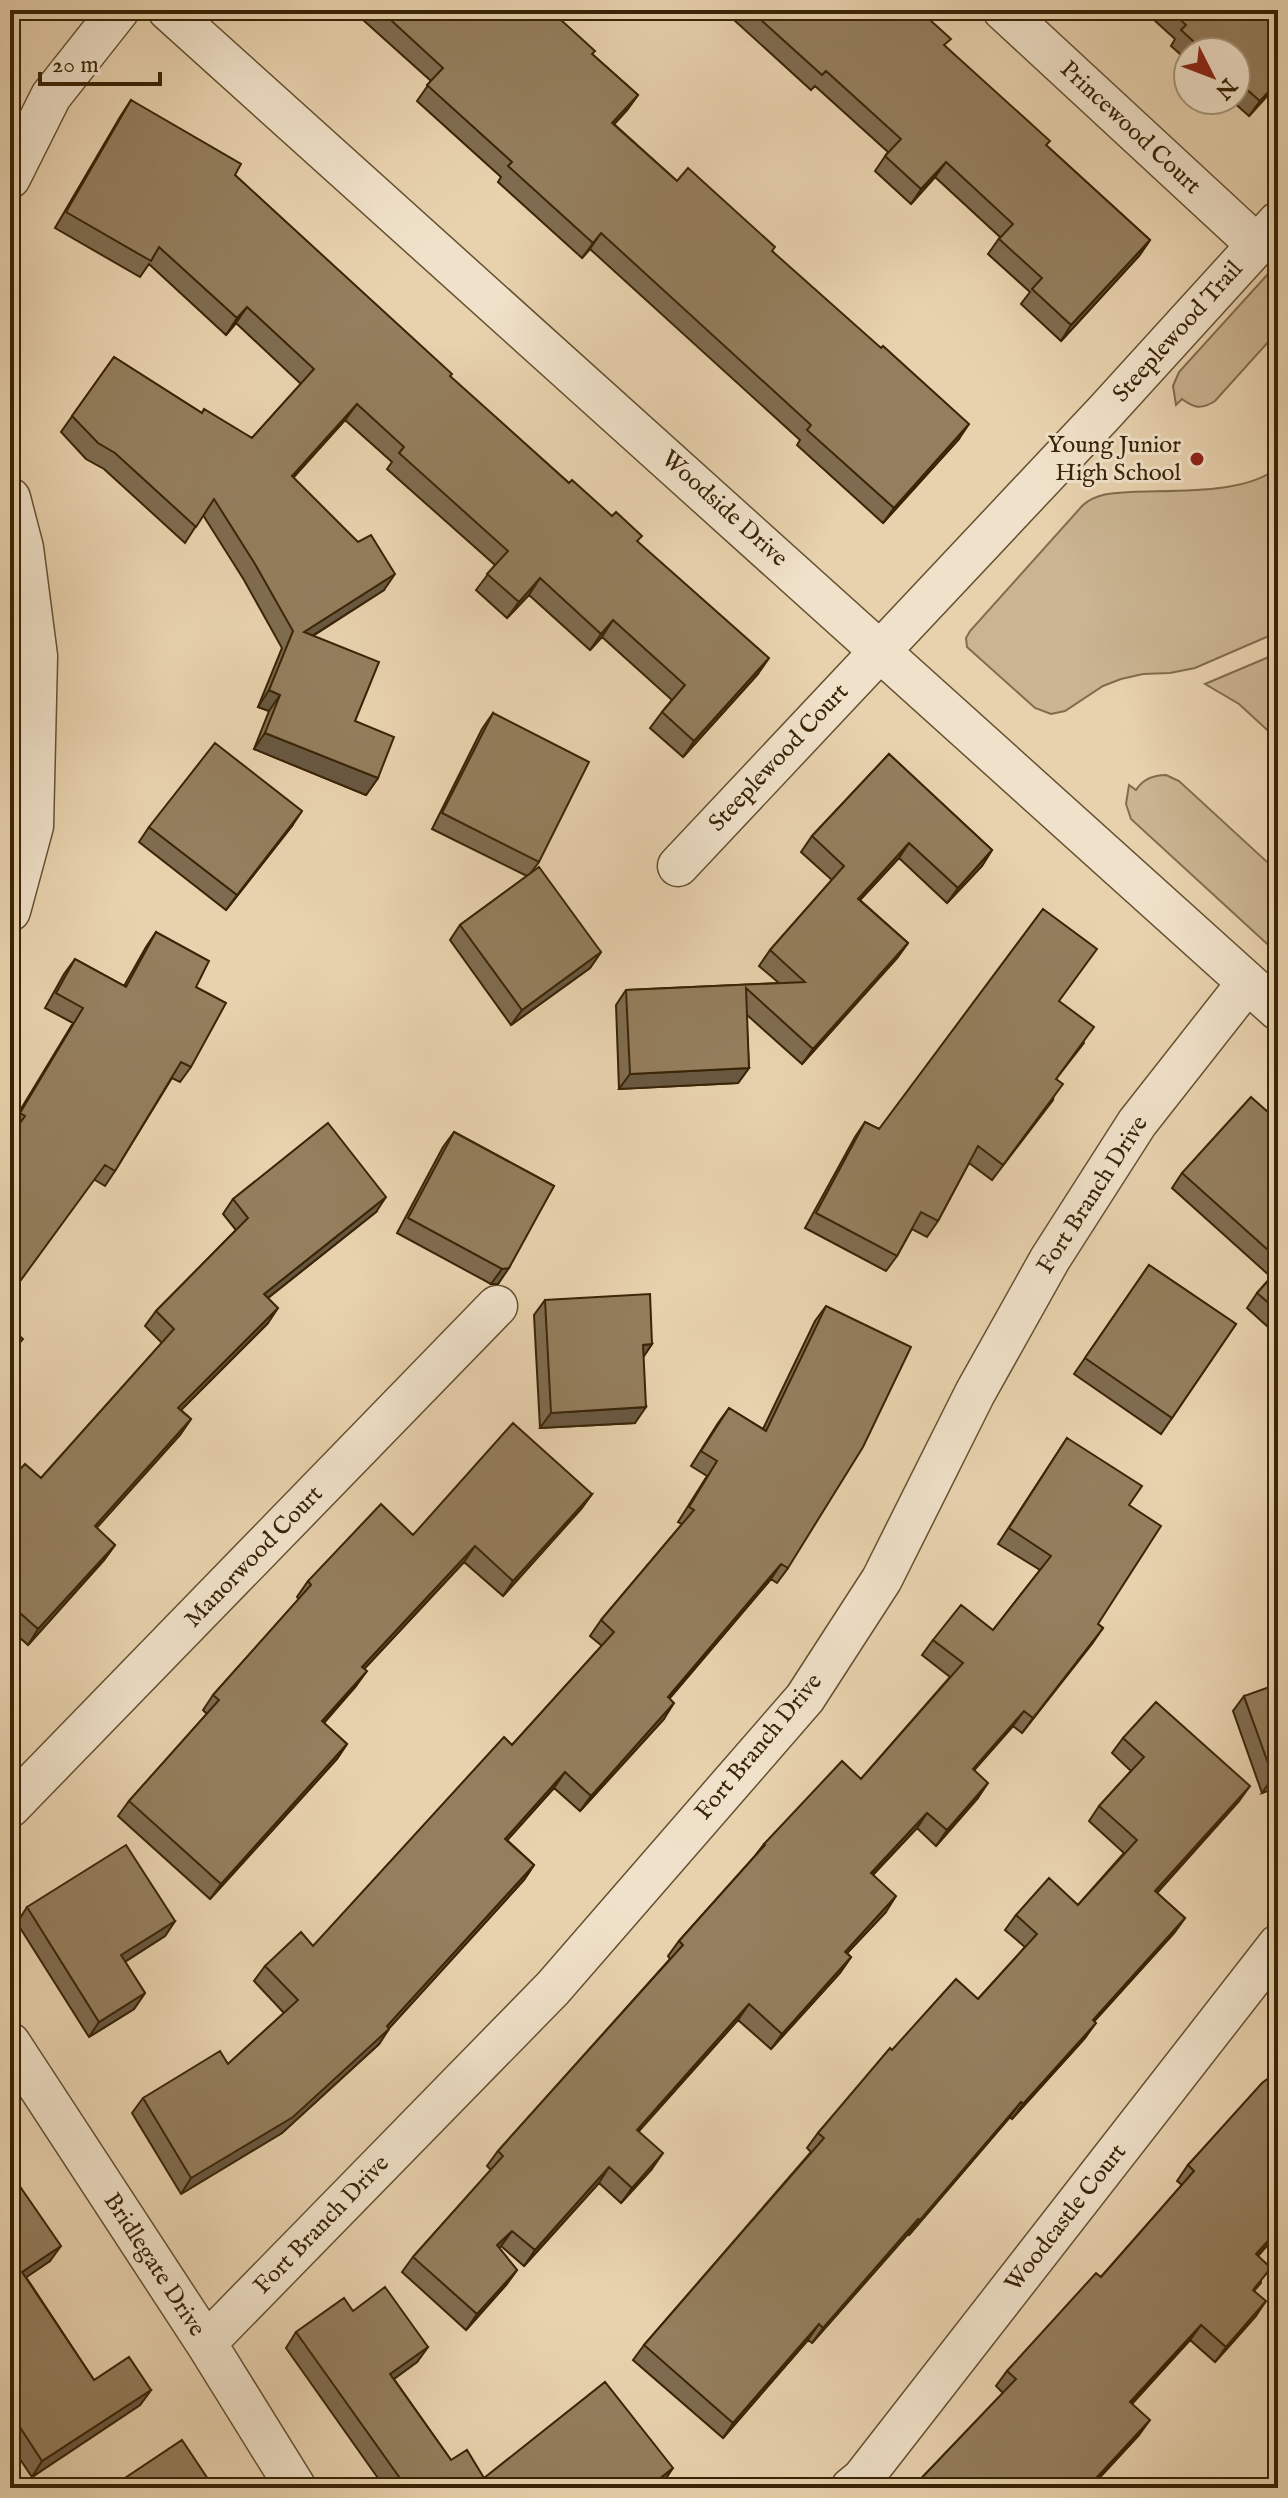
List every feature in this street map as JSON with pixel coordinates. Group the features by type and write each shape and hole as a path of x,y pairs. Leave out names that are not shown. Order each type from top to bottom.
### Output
{"street":[{"path":"10,178 51,96 119,10"},
{"name":"Woodside Drive","path":"168,10 1278,1010"},
{"name":"Princewood Court","path":"1003,10 1267,234"},
{"name":"Steeplewood Trail","path":"880,650 1095,424 1267,234"},
{"path":"10,498 23,548 37,656 33,826 10,911"},
{"name":"Steeplewood Court","path":"678,866 880,650"},
{"name":"Fort Branch Drive","path":"206,2343 553,1988 805,1698 882,1579 975,1393 1050,1259 1137,1123 1247,983"},
{"name":"Manorwood Court","path":"10,1807 497,1306"},
{"name":"Woodcastle Court","path":"851,2488 872,2467 1278,1945"},
{"name":"Bridlegate Drive","path":"10,2043 206,2343 296,2488"}],"shaded area":[{"path":"1278,263 1278,331 1215,401 1198,407 1182,399 1176,405 1173,386 1179,372"},
{"path":"1278,467 1278,632 1195,668 1121,679 1103,686 1065,711 1051,714 1035,708 967,647 966,638 970,631 1088,501 1112,493 1229,487 1264,476"},
{"path":"1278,653 1278,740 1239,704 1205,684"},
{"path":"1166,775 1179,781 1278,872 1277,953 1131,819 1126,804 1129,785 1136,790 1149,778"}],"building":[{"path":"380,10 550,10 595,51 592,54 638,95 612,123 677,181 688,168 775,247 772,251 969,424 894,508 807,430 811,425 601,233 593,243 508,166 512,162 427,85 443,68"},
{"path":"750,10 919,10 951,39 944,45 1050,141 1046,145 1150,240 1071,325 1032,289 1042,278 999,239 1013,224 946,162 921,189 885,156 901,139 826,71 822,75"},
{"path":"1170,10 1278,10 1278,81 1260,101 1252,94 1252,36 1188,36 1181,30 1186,25"},
{"path":"131,100 241,164 235,175 569,483 572,480 612,516 616,512 642,536 637,541 769,658 694,741 662,712 685,685 613,620 601,634 540,578 519,602 487,574 508,551 399,453 404,447 357,404 292,476 358,542 371,535 395,574 304,632 379,662 355,721 394,737 378,778 265,733 280,695 269,690 293,631 255,564 214,499 196,527 115,453 98,443 72,416 114,357 202,413 204,409 252,438 314,369 247,307 237,318 159,247 151,261 66,212"},
{"path":"493,713 589,762 539,862 442,813"},
{"path":"215,743 302,811 237,895 149,827"},
{"path":"889,754 992,850 958,888 909,843 858,899 908,943 813,1049 746,988 749,1068 630,1074 626,990 805,982 770,950 844,866 812,836"},
{"path":"539,867 601,952 522,1010 460,925"},
{"path":"1043,909 1097,949 1059,1001 1094,1027 1056,1079 1063,1084 1003,1165 978,1146 938,1221 921,1212 897,1256 816,1213 865,1122 879,1129"},
{"path":"156,932 209,961 196,987 226,1003 191,1067 181,1062 115,1171 105,1165 10,1295 10,1137 25,1116 20,1113 83,1008 56,993 75,959 126,987"},
{"path":"1251,1097 1278,1121 1278,1259 1182,1173"},
{"path":"328,1123 386,1197 264,1294 278,1308 178,1408 191,1419 95,1526 115,1545 38,1629 10,1604 10,1480 25,1464 41,1478 174,1329 156,1311 248,1218 233,1199"},
{"path":"454,1132 554,1186 509,1268 502,1269 408,1218"},
{"path":"1149,1265 1236,1324 1172,1418 1085,1358"},
{"path":"1278,1270 1278,1311 1257,1293"},
{"path":"650,1294 652,1344 643,1345 646,1407 551,1413 545,1300"},
{"path":"826,1306 911,1347 863,1447 788,1568 781,1564 668,1697 674,1703 591,1796 565,1772 505,1839 534,1865 387,2026 389,2029 293,2117 191,2178 143,2098 220,2051 228,2064 298,2000 265,1966 301,1932 313,1946 504,1737 512,1745 614,1632 601,1620 694,1510 689,1507 717,1461 701,1451 729,1408 766,1431"},
{"path":"10,1327 23,1339 10,1354"},
{"path":"513,1423 592,1494 513,1581 475,1546 362,1667 367,1671 322,1721 347,1744 221,1884 129,1801 219,1700 213,1695 311,1585 308,1581 381,1504 413,1535"},
{"path":"1067,1438 1142,1486 1129,1505 1161,1526 1098,1624 1103,1628 1033,1718 1024,1711 973,1769 988,1783 947,1830 927,1813 871,1873 896,1896 845,1952 851,1957 782,2034 749,2004 637,2130 663,2153 632,2188 609,2167 535,2250 512,2231 497,2245 517,2270 477,2314 413,2257 503,2156 498,2151 683,1945 679,1941 764,1844 842,1761 861,1779 963,1663 933,1640 961,1605 993,1630 1051,1556 1009,1528"},
{"path":"1278,1684 1278,1776 1273,1777 1244,1696"},
{"path":"1156,1702 1250,1786 1155,1891 1185,1918 920,2220 823,2328 819,2324 733,2423 644,2345 824,2138 818,2133 890,2048 892,2050 956,1979 978,1999 1037,1934 1016,1915 1049,1878 1078,1905 1137,1840 1099,1806 1144,1757 1123,1738"},
{"path":"126,1845 175,1921 121,1955 145,1993 99,2022 27,1907"},
{"path":"1278,2071 1278,2230 1256,2254 1271,2268 1253,2290 1266,2301 1226,2347 1201,2325 1130,2402 1150,2420 1087,2488 912,2488 1016,2379 1007,2371 1096,2273 1101,2277 1194,2171 1188,2165 1262,2083"},
{"path":"10,2172 61,2246 22,2272 94,2380 129,2357 151,2390 42,2461 10,2412"},
{"path":"385,2287 428,2347 390,2374 451,2460 467,2450 484,2478 605,2382 673,2468 648,2488 407,2488 296,2332 344,2298 353,2311"},
{"path":"182,2440 214,2488 110,2488"}],"place":[{"name":"Young Junior High School","path":"1197,459"}]}
